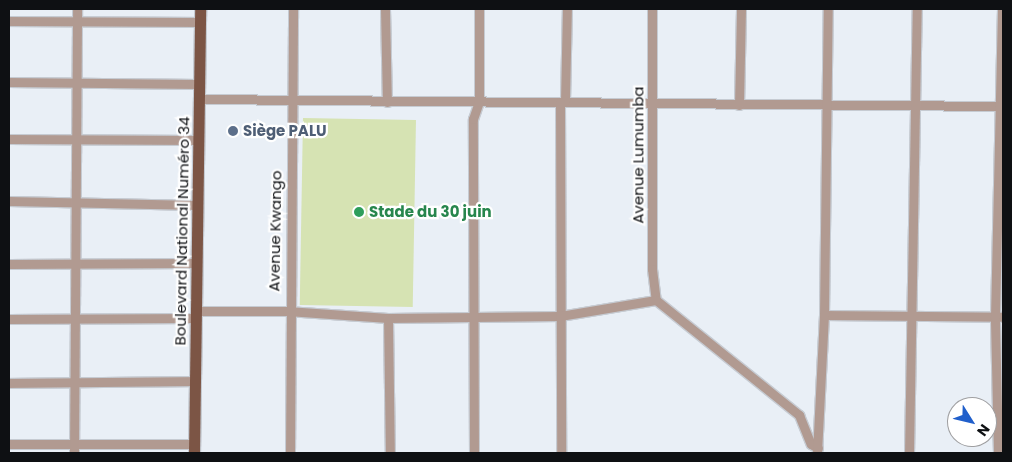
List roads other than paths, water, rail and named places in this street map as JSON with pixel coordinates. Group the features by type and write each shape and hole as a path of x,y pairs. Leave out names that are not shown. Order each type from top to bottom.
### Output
{"main road":[{"name":"Boulevard National Numéro 34","path":"194,449 200,9"}],"street":[{"path":"74,453 73,264 77,9"},
{"name":"Avenue Kwango","path":"290,453 287,311 293,9"},
{"path":"385,9 387,102"},
{"path":"474,453 476,316 473,119 479,102 479,9"},
{"path":"561,453 562,102 567,9"},
{"name":"Avenue Lumumba","path":"652,9 651,100 656,300"},
{"path":"739,105 741,9"},
{"path":"818,451 824,316 824,106 828,9"},
{"path":"909,453 909,318 913,104 917,9"},
{"path":"998,453 1002,9"},
{"path":"9,20 200,22"},
{"path":"9,82 198,84"},
{"path":"198,99 387,102 651,100 739,105 913,104 1002,106"},
{"path":"9,139 199,140"},
{"path":"9,201 74,200 198,205"},
{"path":"9,264 197,263"},
{"path":"9,319 73,319 287,311 388,318 560,316 656,300 799,415 811,444 818,451"},
{"path":"824,316 909,318 999,317"},
{"path":"388,318 390,453"},
{"path":"9,383 196,380"},
{"path":"9,444 74,443 194,449"}],"place":[{"name":"Siège PALU","path":"233,131"},
{"name":"Stade du 30 juin","path":"359,212"}]}
